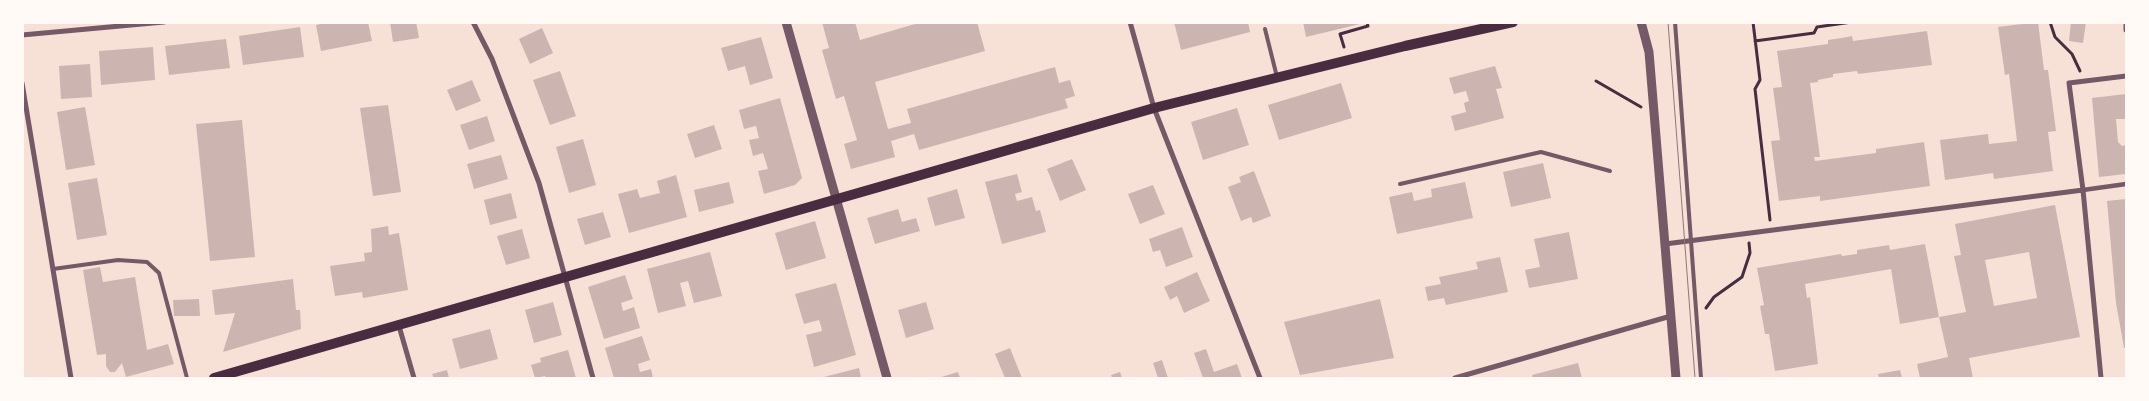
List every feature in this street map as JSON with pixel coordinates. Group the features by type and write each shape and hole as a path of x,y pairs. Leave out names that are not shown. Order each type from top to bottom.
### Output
{"main road":[{"path":"214,378 1154,108 1404,46 1513,22"}],"street":[{"path":"22,35 164,22"},
{"path":"472,22 492,59 539,183 563,278 593,378"},
{"path":"786,22 887,378"},
{"path":"1130,22 1154,108 1260,378"},
{"path":"1641,22 1649,52 1676,378"},
{"path":"2126,22 2126,30"},
{"path":"2101,378 2083,190 2069,83 2126,76"},
{"path":"22,83 71,378"},
{"path":"1665,244 1749,235 2126,184"},
{"path":"1456,378 1671,316"},
{"path":"399,326 414,378"}],"lane":[{"path":"1675,22 1701,378"},
{"path":"1265,29 1277,77"},
{"path":"1400,184 1541,152 1610,171"},
{"path":"53,269 118,260 147,262 159,273 187,378"}],"path":[{"path":"1340,34 1368,26 1368,22"},
{"path":"1753,22 1760,80 1755,89 1770,215 1770,232"},
{"path":"1755,40 1814,33 1817,27 1852,22"},
{"path":"2050,22 2055,36 2072,54 2084,81"},
{"path":"1596,81 1640,107 1654,106"},
{"path":"1702,312 1714,297 1742,277 1750,253 1749,235"}],"building":[{"path":"330,22 368,22 372,41 321,51 316,25"},
{"path":"390,22 416,22 419,38 393,42"},
{"path":"822,22 855,22 860,40 922,22 977,22 985,51 875,82 888,129 911,123 907,109 1055,67 1059,83 1070,80 1075,96 1065,99 1068,108 919,150 914,134 891,141 895,157 851,169 844,144 857,140 844,96 836,99 822,50 829,48"},
{"path":"1174,22 1248,22 1250,32 1181,50"},
{"path":"1303,22 1360,22 1360,24 1306,37"},
{"path":"2038,22 2044,70 2048,70 2056,131 2048,132 2053,171 1994,179 1993,173 1945,180 1940,140 1988,134 1989,144 2017,141 2009,74 2005,75 1998,27"},
{"path":"2071,22 2086,22 2083,43 2069,41"},
{"path":"300,27 304,57 243,65 239,36"},
{"path":"542,28 553,53 530,64 519,39"},
{"path":"1927,31 1932,65 1858,74 1857,71 1833,74 1833,77 1810,83 1820,157 1814,157 1815,161 1876,153 1876,149 1924,142 1930,186 1820,201 1820,196 1779,201 1771,141 1780,140 1773,88 1782,87 1777,51 1828,44 1828,40 1852,36 1853,41"},
{"path":"761,37 773,78 750,85 745,66 728,71 721,48"},
{"path":"226,39 230,68 169,75 165,46"},
{"path":"153,47 155,80 101,85 99,51"},
{"path":"90,64 92,97 61,99 59,66"},
{"path":"1495,66 1502,88 1496,89 1504,118 1455,131 1451,116 1466,112 1464,103 1469,101 1466,91 1454,94 1449,78"},
{"path":"560,71 576,116 550,125 533,80"},
{"path":"472,80 481,101 456,111 447,90"},
{"path":"1341,83 1352,118 1279,140 1268,105"},
{"path":"2126,94 2126,119 2116,119 2118,142 2122,146 2126,145 2126,174 2099,177 2092,98"},
{"path":"780,98 802,178 795,185 764,194 758,171 768,169 763,153 753,156 749,140 759,138 756,126 744,129 739,110"},
{"path":"388,105 401,192 373,196 360,108"},
{"path":"85,107 95,165 66,170 57,112"},
{"path":"1237,108 1249,145 1203,160 1191,122"},
{"path":"487,116 495,141 469,150 460,125"},
{"path":"242,120 255,257 210,261 196,124"},
{"path":"714,125 722,149 695,158 687,134"},
{"path":"583,139 596,185 569,193 556,147"},
{"path":"501,155 508,179 474,189 467,164"},
{"path":"1072,159 1086,190 1060,201 1047,169"},
{"path":"1543,163 1551,198 1511,207 1503,172"},
{"path":"1254,171 1271,216 1253,223 1251,217 1241,221 1228,187 1241,182 1239,177"},
{"path":"1017,174 1022,192 1015,194 1017,201 1032,197 1036,211 1040,210 1046,232 1002,244 985,182"},
{"path":"676,175 687,217 629,233 618,194 637,189 640,198 660,193 657,181"},
{"path":"97,178 107,235 77,240 68,183"},
{"path":"729,182 734,203 699,212 694,190"},
{"path":"1465,182 1473,218 1397,234 1389,197 1412,192 1414,201 1432,197 1431,189"},
{"path":"1153,185 1165,214 1140,224 1128,194"},
{"path":"957,189 965,218 935,226 927,198"},
{"path":"511,193 517,218 490,225 484,200"},
{"path":"2126,199 2126,348 2124,348 2116,303 2107,201"},
{"path":"2055,205 2080,337 1969,358 1973,378 1920,378 1917,364 1948,357 1939,317 1966,312 1954,256 1961,255 1955,224","holes":["2029,252 2037,298 1994,306 1985,260"]},
{"path":"898,209 902,222 916,218 920,231 875,244 867,218"},
{"path":"603,212 611,237 585,245 577,219"},
{"path":"815,221 826,258 786,270 775,233"},
{"path":"388,226 389,235 399,233 408,290 363,298 362,292 335,296 330,266 365,261 364,253 372,252 371,229"},
{"path":"1182,227 1193,257 1166,267 1160,250 1153,252 1149,239"},
{"path":"522,229 530,258 506,265 497,236"},
{"path":"1569,232 1578,279 1529,288 1525,270 1540,267 1534,239"},
{"path":"1925,244 1939,317 1900,324 1891,269 1805,284 1807,298 1810,297 1818,364 1775,371 1769,334 1765,334 1760,306 1764,305 1757,268 1841,254 1842,256 1857,254 1857,250 1889,245 1890,250"},
{"path":"710,252 722,296 694,303 688,281 680,283 686,306 658,313 647,269"},
{"path":"1500,257 1508,292 1446,305 1444,298 1428,301 1425,287 1441,284 1439,277 1478,269 1476,262"},
{"path":"100,267 103,282 135,277 147,350 168,344 174,364 126,377 122,363 115,372 110,372 106,366 106,354 97,355 83,270"},
{"path":"1197,272 1210,301 1184,313 1177,296 1170,300 1164,287"},
{"path":"625,275 633,299 621,303 623,311 634,307 640,328 604,339 588,287"},
{"path":"293,279 296,310 300,310 301,329 223,352 235,313 215,315 212,290"},
{"path":"836,283 856,355 814,367 806,335 822,331 821,326 819,320 804,324 795,294"},
{"path":"199,299 200,316 174,316 173,300"},
{"path":"1380,299 1394,358 1300,375 1284,322"},
{"path":"553,302 562,335 534,343 525,310"},
{"path":"926,302 934,329 906,338 898,310"},
{"path":"490,329 498,359 460,369 452,339"},
{"path":"642,336 650,360 638,364 640,372 651,369 653,378 614,378 605,348"},
{"path":"1010,348 1022,378 1005,378 995,354"},
{"path":"1206,349 1214,372 1237,364 1242,378 1203,378 1194,353"},
{"path":"568,350 576,378 546,378 545,376 535,378 531,365 541,362 540,358"},
{"path":"1162,360 1168,378 1158,378 1153,363"},
{"path":"1578,363 1582,378 1533,378 1532,375"},
{"path":"859,368 861,378 820,378"},
{"path":"447,370 449,378 434,378 432,374"},
{"path":"1900,370 1902,378 1879,378 1878,374"},
{"path":"958,372 960,378 938,378"},
{"path":"1120,372 1122,378 1112,378 1111,375"}],"tram line":[{"path":"1668,22 1695,378"}]}
